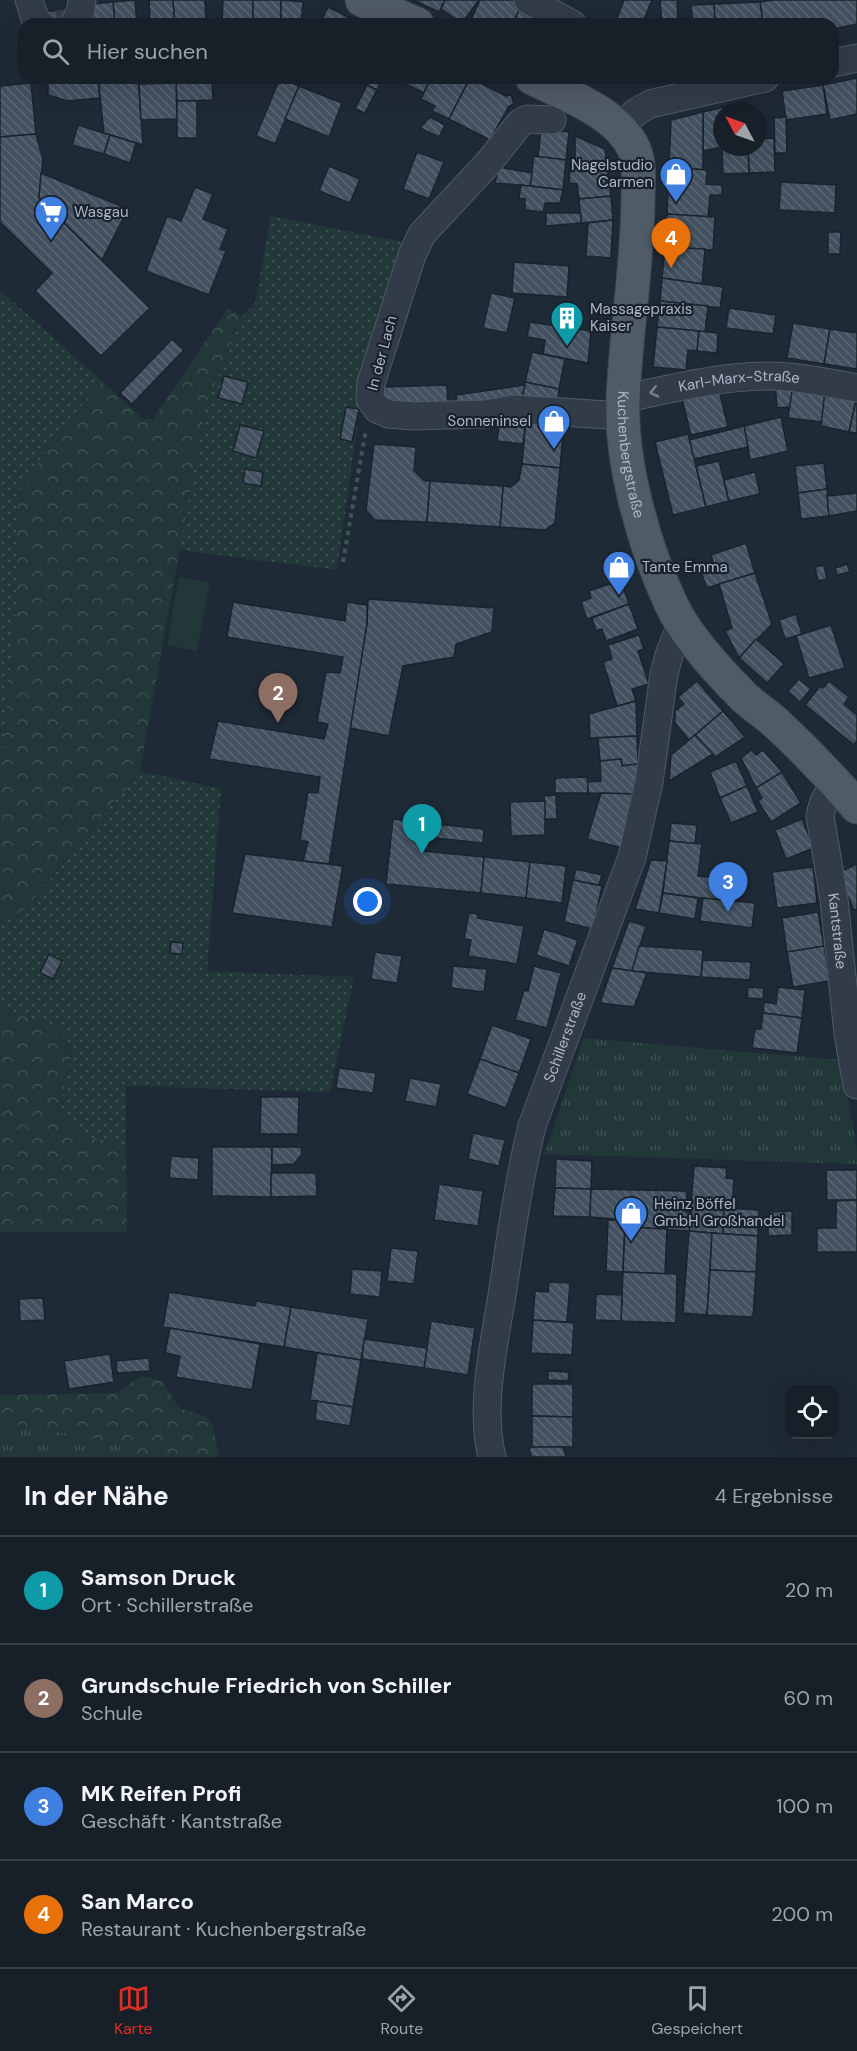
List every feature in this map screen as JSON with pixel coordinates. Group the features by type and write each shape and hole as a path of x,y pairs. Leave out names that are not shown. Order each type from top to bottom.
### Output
{"main road":[{"path":"362,0 403,18"},
{"name":"Kuchenbergstraße","path":"544,84 598,112 620,128 634,150 638,173 637,224 623,408 628,464 638,513 671,604 682,623 713,663 744,697 774,722 847,795"}],"street":[{"path":"29,0 35,18"},
{"path":"528,0 561,18"},
{"path":"839,62 857,58"},
{"path":"620,128 636,112 650,104 738,84"},
{"name":"In der Lach","path":"552,120 527,119 520,123 490,161 422,234 412,255 371,383 370,399 377,409 389,414 413,416 486,414 513,409 623,408"},
{"name":"Karl-Marx-Straße","path":"623,408 682,386 759,376 787,377 857,388"},
{"name":"Schillerstraße","path":"492,1457 488,1439 486,1407 525,1154 532,1126 632,857 649,782 664,674 682,623"},
{"name":"Kantstraße","path":"847,795 827,793 820,816 834,899 848,1034 857,1085"}],"path":[{"path":"343,562 368,421 377,409"}],"green space":[{"path":"271,216 403,242 363,384 337,570 179,550 205,409 242,316 255,304"},
{"path":"0,290 102,381 56,436 16,497 16,611 0,761"},
{"path":"228,308 242,316 205,409 140,771 20,915 0,923 0,761 16,611 16,497 56,436 102,381 143,419 153,419"},
{"path":"179,577 210,583 197,651 167,645"},
{"path":"140,771 221,789 207,971 354,977 330,1092 126,1086 126,1145 86,1137 59,1114 72,1051 60,1028 0,1007 0,923 20,915"},
{"path":"0,1007 60,1028 72,1051 59,1114 86,1137 126,1145 127,1232 0,1232"},
{"path":"583,1038 841,1060 857,1149 857,1164 545,1154"},
{"path":"142,1376 162,1381 179,1408 205,1416 213,1425 219,1457 0,1457 0,1395 115,1393"},
{"path":"0,1422 124,1444 131,1457 0,1457"}],"building":[{"path":"135,0 136,18 114,18 113,2"},
{"path":"149,0 173,0 174,18 150,18"},
{"path":"173,0 205,0 206,18 174,18"},
{"path":"223,0 253,0 253,18 222,18"},
{"path":"253,0 281,0 281,18 253,18"},
{"path":"281,0 303,2 302,18 281,18"},
{"path":"413,0 445,0 439,12"},
{"path":"445,0 479,0 466,18 454,18 441,9"},
{"path":"480,0 523,1 516,18 472,18"},
{"path":"624,0 652,0 644,18 617,18"},
{"path":"660,0 677,0 678,18 662,18"},
{"path":"857,0 857,24 839,28 839,18 762,18 760,2"},
{"path":"113,2 114,18 91,18 90,4"},
{"path":"760,2 762,18 715,18 714,4"},
{"path":"714,4 715,18 692,18 691,5"},
{"path":"521,5 541,18 516,18"},
{"path":"328,7 348,17 348,18 323,18"},
{"path":"74,9 75,18 42,18 41,12"},
{"path":"857,78 857,114 830,120 823,85 839,84 839,82"},
{"path":"31,84 36,134 0,137 0,86"},
{"path":"48,84 99,84 100,98 67,101 48,95"},
{"path":"99,84 138,84 143,145 104,133"},
{"path":"139,84 176,84 177,119 141,120"},
{"path":"176,84 212,84 213,100 177,101"},
{"path":"278,84 299,86 275,144 256,136"},
{"path":"365,84 380,84 377,90"},
{"path":"406,84 428,84 424,93"},
{"path":"428,84 467,84 449,119 432,111 435,106 421,99"},
{"path":"467,84 482,84 506,96 511,95 514,104 509,106 490,140 449,119"},
{"path":"367,85 377,90 365,113 355,109"},
{"path":"823,85 827,114 786,120 782,91"},
{"path":"299,86 342,103 329,137 285,119"},
{"path":"177,101 197,101 197,138 177,138"},
{"path":"713,110 713,149 703,151 703,112"},
{"path":"703,112 703,170 669,167 671,120"},
{"path":"430,117 445,125 439,137 420,128"},
{"path":"786,117 787,153 775,153 774,118"},
{"path":"78,125 110,135 104,154 72,145"},
{"path":"541,129 569,132 566,160 538,157"},
{"name":"Wasgau","path":"36,134 43,160 39,198 150,308 101,356 35,291 52,273 0,222 0,137"},
{"path":"110,135 136,143 130,163 104,154"},
{"path":"575,136 605,149 611,196 579,199 577,184 569,183 570,169 575,168"},
{"path":"767,138 774,138 775,172 749,173 748,156 767,156"},
{"path":"417,152 444,162 429,199 403,189"},
{"path":"534,156 566,160 563,190 530,186"},
{"path":"722,156 748,156 749,173 723,174"},
{"path":"329,166 360,179 350,203 319,191"},
{"path":"499,167 532,173 530,186 495,183"},
{"path":"669,167 707,170 706,184 722,185 722,195 710,195 708,217 667,214"},
{"path":"41,173 128,209 102,260 39,198"},
{"path":"781,182 836,185 835,213 779,210"},
{"path":"521,185 563,190 560,203 545,203 543,212 525,210 525,199 519,198"},
{"path":"195,187 213,194 203,219 228,229 220,249 226,251 209,295 146,271 167,216 181,221"},
{"path":"611,196 613,220 581,223 579,199"},
{"path":"546,213 581,213 581,223 546,226"},
{"path":"667,214 715,217 713,250 665,247"},
{"path":"613,220 611,258 586,256 588,223"},
{"path":"828,232 841,232 840,254 828,254"},
{"path":"665,247 705,249 702,284 662,278"},
{"path":"514,262 569,266 567,297 512,293"},
{"path":"662,278 723,287 720,308 660,301"},
{"path":"491,293 515,298 507,333 483,328"},
{"path":"660,301 708,306 705,332 657,327"},
{"path":"729,308 776,315 773,334 726,328"},
{"name":"Massagepraxis Kaiser","path":"530,322 591,331 588,363 543,354 545,340 527,337"},
{"path":"793,323 830,329 824,364 787,358"},
{"path":"657,327 699,331 697,351 688,350 686,370 653,367"},
{"path":"830,329 857,333 857,369 824,364"},
{"path":"699,331 718,333 717,353 697,351"},
{"path":"172,339 184,350 132,404 120,393"},
{"path":"532,352 565,359 559,389 525,382"},
{"path":"224,376 248,382 242,404 218,398"},
{"path":"525,382 559,389 557,403 521,400"},
{"path":"775,382 793,384 790,407 777,408"},
{"path":"793,384 826,388 822,422 788,418"},
{"path":"447,385 448,408 389,401 384,395 384,387"},
{"path":"525,385 521,400 457,406 456,395"},
{"path":"719,390 728,427 691,435 682,399"},
{"path":"825,390 857,396 849,432 821,426"},
{"path":"857,396 857,433 849,432"},
{"path":"346,407 359,409 352,442 340,439"},
{"path":"781,417 788,451 750,460 744,426"},
{"path":"500,419 526,421 523,444 497,441"},
{"path":"526,419 564,423 560,468 522,464"},
{"path":"240,425 264,431 256,458 233,451"},
{"path":"744,426 748,447 694,459 689,440"},
{"path":"688,434 706,507 673,515 655,442"},
{"path":"374,444 416,447 414,471 425,481 430,481 427,522 375,520 366,510"},
{"path":"719,461 729,501 706,507 696,466"},
{"path":"824,463 827,489 798,493 795,466"},
{"path":"522,464 560,468 555,523 545,530 500,527 503,486 511,487 519,480"},
{"path":"245,469 263,472 261,486 243,483"},
{"path":"755,472 760,494 729,501 724,480"},
{"path":"430,481 503,486 500,527 427,522"},
{"path":"827,489 829,516 801,519 798,493"},
{"path":"857,493 857,511 829,516 827,496"},
{"path":"746,543 755,573 707,588 701,572 704,565 713,562 711,555"},
{"path":"847,564 850,572 837,575 835,568"},
{"path":"824,565 827,579 818,581 815,567"},
{"path":"755,573 772,624 739,658 725,631 732,628 719,584"},
{"path":"621,580 629,604 587,619 581,602 591,598 589,591"},
{"path":"368,599 494,608 492,632 456,644 454,657 403,666 389,736 350,728 367,623"},
{"path":"233,602 345,621 347,602 367,605 367,623 329,864 303,861 308,842 300,840 308,792 318,793 320,777 209,759 218,721 324,739 328,724 317,722 326,672 340,673 343,657 227,637"},
{"path":"629,604 638,629 606,641 602,629 596,631 592,618"},
{"path":"796,614 802,634 785,639 779,620"},
{"path":"831,625 845,668 809,678 796,636"},
{"path":"639,635 644,649 638,651 649,684 632,689 636,701 617,706 603,662 612,659 608,645"},
{"path":"756,639 784,664 767,683 739,658"},
{"path":"799,679 811,689 800,702 788,691"},
{"path":"697,681 723,711 689,740 675,723 675,711 684,704 678,697"},
{"path":"829,681 849,697 844,704 857,715 857,741 854,745 805,705 820,686 823,688"},
{"path":"636,701 637,736 590,738 589,714"},
{"path":"723,711 745,737 715,757 695,735"},
{"path":"695,735 713,754 669,781 671,755"},
{"path":"637,736 638,764 622,766 621,759 600,761 598,738"},
{"path":"751,750 756,755 763,750 782,772 756,788 741,758"},
{"path":"621,759 622,766 638,764 636,794 588,793 587,782 601,781 600,761"},
{"path":"736,761 747,786 720,798 710,772"},
{"path":"782,772 801,803 771,822 758,801 762,798 756,788"},
{"path":"587,777 588,793 555,793 555,778"},
{"path":"747,786 758,812 731,823 720,798"},
{"path":"601,793 636,794 623,848 587,839"},
{"path":"556,795 557,819 545,819 544,796"},
{"path":"545,801 545,835 511,836 510,802"},
{"path":"393,819 426,823 423,851 484,857 481,893 386,884"},
{"path":"802,819 814,848 786,859 775,830"},
{"path":"426,823 484,829 483,843 425,837"},
{"path":"671,823 697,825 695,844 669,841"},
{"path":"669,841 702,844 698,876 727,879 724,901 663,893"},
{"path":"245,854 343,866 332,927 232,913"},
{"path":"484,857 530,862 526,898 481,893"},
{"path":"651,860 667,861 659,913 635,909"},
{"path":"530,862 566,866 562,903 526,898"},
{"path":"857,864 857,909 854,910 838,873"},
{"path":"813,867 817,903 777,908 772,872"},
{"path":"576,869 602,875 599,885 573,880"},
{"path":"573,880 602,886 593,929 564,922"},
{"path":"663,893 698,898 695,919 659,913"},
{"path":"703,898 755,903 752,928 700,921"},
{"path":"818,912 824,946 787,952 782,918"},
{"path":"469,913 478,914 477,918 524,926 517,964 468,956 471,940 464,939"},
{"path":"629,921 646,926 632,971 612,968"},
{"path":"544,929 578,940 569,966 536,955"},
{"path":"171,942 183,943 182,954 170,953"},
{"path":"639,946 703,950 701,977 632,971"},
{"path":"824,946 829,981 793,987 787,952"},
{"path":"375,952 402,956 397,983 371,979"},
{"path":"49,954 62,961 53,979 40,973"},
{"path":"703,960 751,962 750,980 701,977"},
{"path":"453,966 487,969 484,992 451,988"},
{"path":"534,966 561,973 547,1028 515,1020 524,990 528,991"},
{"path":"612,968 647,973 634,1007 600,1003"},
{"path":"748,987 764,988 763,999 747,998"},
{"path":"778,987 805,990 802,1018 763,1013 764,1002 776,1004"},
{"path":"763,1013 802,1018 797,1053 752,1048 755,1029 761,1029"},
{"path":"492,1025 531,1039 519,1073 480,1059"},
{"path":"480,1059 519,1073 506,1108 467,1094"},
{"path":"339,1068 376,1073 373,1093 336,1088"},
{"path":"410,1078 441,1084 436,1107 405,1101"},
{"path":"261,1097 299,1097 298,1134 260,1134"},
{"path":"473,1133 505,1140 499,1166 468,1159"},
{"path":"212,1147 272,1147 271,1197 212,1196"},
{"path":"272,1147 301,1147 302,1154 294,1164 272,1165"},
{"path":"171,1156 199,1158 198,1180 169,1178"},
{"path":"556,1159 592,1161 591,1189 555,1188"},
{"path":"694,1166 727,1168 726,1178 734,1179 732,1209 724,1208 723,1234 689,1231"},
{"path":"826,1170 857,1170 857,1200 827,1200"},
{"path":"271,1173 316,1173 317,1196 271,1197"},
{"path":"439,1184 483,1191 478,1226 434,1220"},
{"path":"555,1188 591,1189 590,1217 553,1216"},
{"path":"591,1189 687,1191 686,1212 691,1212 689,1231 625,1227 625,1220 590,1217"},
{"path":"857,1200 857,1252 817,1252 817,1228 836,1228 836,1201"},
{"path":"724,1208 759,1210 758,1236 723,1234"},
{"path":"792,1211 792,1235 768,1236 768,1212"},
{"path":"608,1220 625,1220 623,1272 606,1271"},
{"path":"625,1227 667,1229 665,1274 623,1272"},
{"path":"689,1231 712,1233 707,1315 683,1313"},
{"path":"712,1233 758,1236 756,1272 710,1270"},
{"path":"391,1248 418,1251 414,1284 387,1281"},
{"path":"352,1269 382,1271 380,1297 350,1294"},
{"path":"710,1270 756,1272 753,1317 707,1315"},
{"path":"623,1272 677,1274 676,1323 621,1321"},
{"path":"549,1282 570,1283 567,1322 533,1320 535,1291 548,1292"},
{"path":"169,1292 255,1306 256,1301 291,1307 284,1347 163,1327"},
{"path":"596,1294 622,1295 621,1321 595,1320"},
{"path":"43,1298 45,1320 20,1321 19,1299"},
{"path":"291,1307 368,1319 361,1360 284,1347"},
{"path":"533,1320 574,1323 572,1355 531,1353"},
{"path":"431,1321 475,1328 468,1375 424,1368"},
{"path":"170,1328 260,1344 252,1390 176,1377 180,1356 165,1353"},
{"path":"364,1339 427,1348 424,1368 362,1359"},
{"path":"317,1353 361,1360 353,1407 310,1400"},
{"path":"110,1354 114,1382 69,1389 64,1361"},
{"path":"149,1358 150,1371 117,1373 116,1361"},
{"path":"548,1371 569,1372 568,1381 548,1380"},
{"path":"532,1384 573,1384 573,1417 532,1416"},
{"path":"317,1401 353,1407 350,1426 315,1420"},
{"path":"532,1416 573,1417 573,1447 532,1447"},
{"path":"532,1447 563,1447 566,1457 532,1457 529,1449"}],"place":[{"name":"Nagelstudio Carmen","path":"676,203"},
{"name":"Wasgau","path":"51,241"},
{"name":"San Marco","path":"671,268"},
{"name":"Massagepraxis Kaiser","path":"567,347"},
{"name":"Sonneninsel","path":"554,450"},
{"name":"Tante Emma","path":"619,596"},
{"name":"Grundschule Friedrich von Schiller","path":"278,723"},
{"name":"Samson Druck","path":"422,854"},
{"name":"MK Reifen Profi","path":"728,912"},
{"name":"Heinz Böffel GmbH Großhandel","path":"631,1242"}]}
